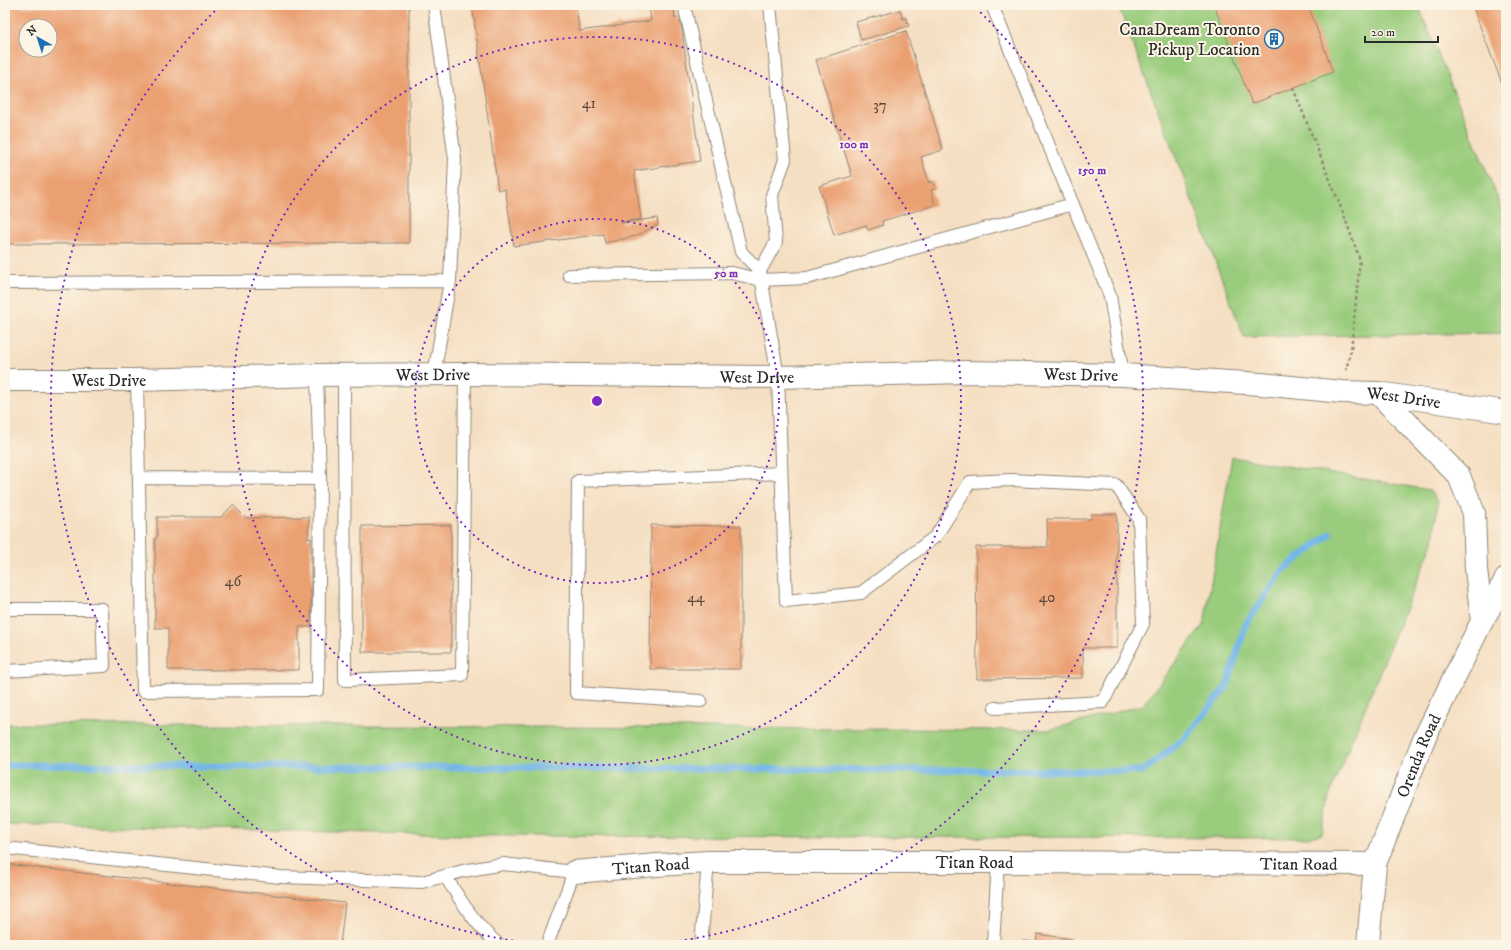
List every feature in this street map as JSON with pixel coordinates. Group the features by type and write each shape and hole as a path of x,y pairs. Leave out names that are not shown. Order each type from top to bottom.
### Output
{"street":[{"name":"West Drive","path":"5,380 137,380 317,375 465,374 778,377 965,372 1123,375 1342,392 1378,393 1506,412"},
{"path":"1378,393 1459,476 1474,513 1476,569 1482,621"},
{"name":"Orenda Road","path":"1368,945 1375,864 1422,741 1482,621 1506,579"},
{"name":"Titan Road","path":"574,872 657,864 708,862 1375,864"}],"lane":[{"path":"434,5 455,159 450,281 434,375"},
{"path":"684,5 741,252 761,275 778,377 786,601 861,593 936,536 970,482 1011,480 1116,485 1139,519 1143,624 1103,702 996,708"},
{"path":"761,275 776,242 772,195 785,160 770,5"},
{"path":"992,5 1110,296 1123,375"},
{"path":"569,275 732,274 806,278 1073,204"},
{"path":"5,283 110,281 450,281"},
{"path":"344,375 345,680 462,675 465,374"},
{"path":"137,380 143,691 318,690 320,479 317,375"},
{"path":"701,701 576,693 578,481 781,473"},
{"path":"139,478 320,479"},
{"path":"5,609 102,609 104,666 5,671"},
{"path":"5,848 281,877 422,882 503,864 574,872 548,945"},
{"path":"701,945 708,862"},
{"path":"994,945 998,862"},
{"path":"445,876 468,911 487,935 500,945"}],"path":[{"path":"1293,88 1342,210 1360,260 1351,350 1342,392"}],"green space":[{"path":"1118,5 1418,5 1506,218 1506,333 1244,337"},
{"path":"1232,457 1429,490 1438,502 1433,542 1329,796 1322,834 1307,838 501,836 5,824 5,724 1049,730 1143,705 1204,624"}],"building":[{"path":"409,5 409,243 5,244 5,7"},
{"path":"472,5 576,5 579,31 651,21 649,6 674,5 675,19 680,17 700,161 634,171 641,219 621,223 657,218 658,225 636,236 605,243 603,234 514,246 505,189 498,190"},
{"name":"CanaDream Toronto Pickup Location","path":"1214,5 1308,5 1333,72 1252,104"},
{"path":"1472,5 1506,5 1506,94"},
{"path":"900,10 903,19 906,18 909,26 861,40 856,22"},
{"path":"906,31 943,150 921,157 929,183 933,181 936,189 931,190 935,205 882,221 883,225 868,230 866,225 834,235 819,186 852,176 816,60"},
{"path":"233,505 246,518 309,517 308,539 311,538 311,627 299,627 299,670 168,670 168,628 155,628 155,538 157,538 157,517 221,517"},
{"path":"1091,514 1117,514 1117,648 1083,648 1083,678 977,679 976,547 1048,547 1047,519 1091,519"},
{"path":"451,525 451,652 362,652 362,526"},
{"path":"651,525 741,526 741,669 650,669"},
{"path":"5,864 345,903 340,945 5,945"},
{"path":"1037,934 1072,939 1072,945 1023,945 1023,941 1036,942"}],"waterway":[{"path":"5,765 1143,771 1185,738 1227,686 1246,624 1283,570 1330,534"}],"place":[{"name":"CanaDream Toronto Pickup Location","path":"1274,39"}]}
